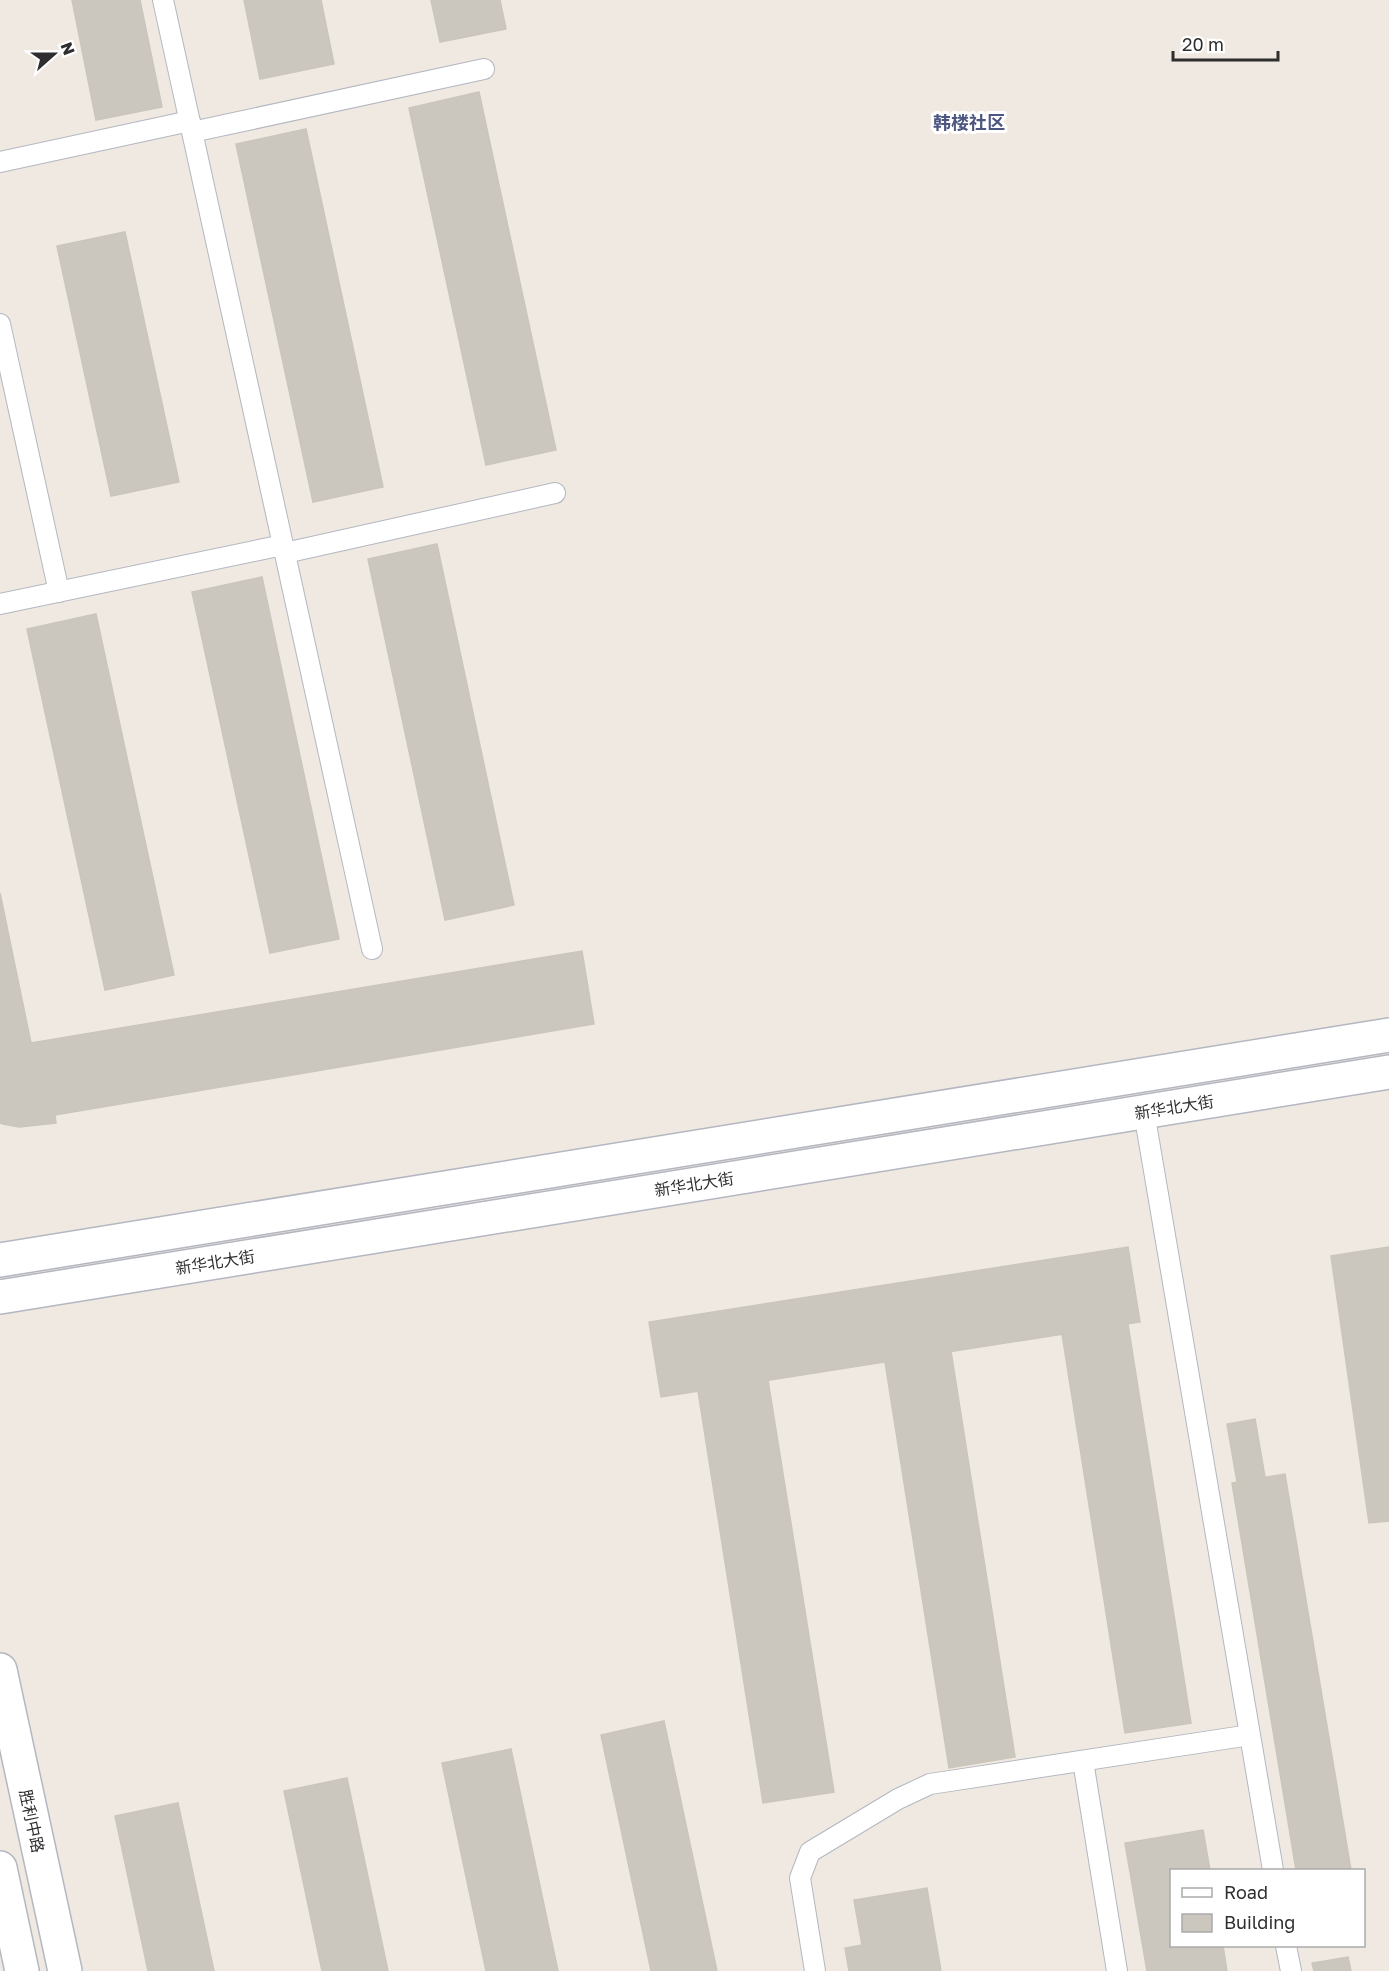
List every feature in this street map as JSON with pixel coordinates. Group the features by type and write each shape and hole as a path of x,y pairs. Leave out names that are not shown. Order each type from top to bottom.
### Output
{"main road":[{"path":"0,1260 1389,1035"},
{"name":"新华北大街","path":"0,1297 1389,1072"},
{"name":"胜利中路","path":"0,1670 65,1971"},
{"path":"0,1868 22,1971"}],"lane":[{"path":"163,0 372,950"},
{"path":"0,162 484,69"},
{"path":"0,324 58,592"},
{"path":"0,604 555,493"},
{"path":"1144,1112 1274,1869"},
{"path":"815,1971 800,1878 810,1852 898,1799 930,1784 1250,1736"},
{"path":"1083,1761 1117,1971"},
{"path":"1286,1947 1291,1971"}],"building":[{"path":"72,0 140,0 162,107 96,120"},
{"path":"244,0 321,0 334,64 260,79"},
{"path":"431,0 500,0 506,29 440,42"},
{"path":"479,92 556,450 486,465 409,108"},
{"path":"306,129 383,487 313,502 236,144"},
{"path":"125,232 179,482 111,496 57,246"},
{"path":"437,544 514,905 445,920 368,559"},
{"path":"262,577 339,939 270,953 192,592"},
{"path":"96,614 174,975 105,990 27,629"},
{"path":"0,893 31,1043 582,951 594,1024 55,1115 56,1123 19,1127 3,1124 0,1123"},
{"path":"1128,1247 1140,1322 661,1397 649,1322"},
{"path":"1389,1247 1389,1521 1369,1523 1331,1256"},
{"path":"1128,1324 1191,1723 1125,1733 1062,1334"},
{"path":"951,1351 1015,1757 949,1768 885,1362"},
{"path":"768,1380 834,1792 763,1803 698,1391"},
{"path":"1255,1419 1265,1477 1237,1482 1227,1424"},
{"path":"1285,1474 1351,1869 1296,1869 1232,1483"},
{"path":"664,1721 717,1971 651,1971 601,1735"},
{"path":"511,1749 558,1971 486,1971 442,1763"},
{"path":"347,1778 388,1971 322,1971 284,1791"},
{"path":"178,1803 214,1971 148,1971 115,1816"},
{"path":"1203,1830 1210,1869 1170,1869 1170,1947 1223,1947 1227,1971 1147,1971 1125,1843"},
{"path":"927,1888 941,1971 849,1971 845,1948 862,1945 854,1900"},
{"path":"1348,1957 1351,1971 1314,1971 1312,1963"}],"district":[{"name":"韩楼社区","path":"969,122"}]}
